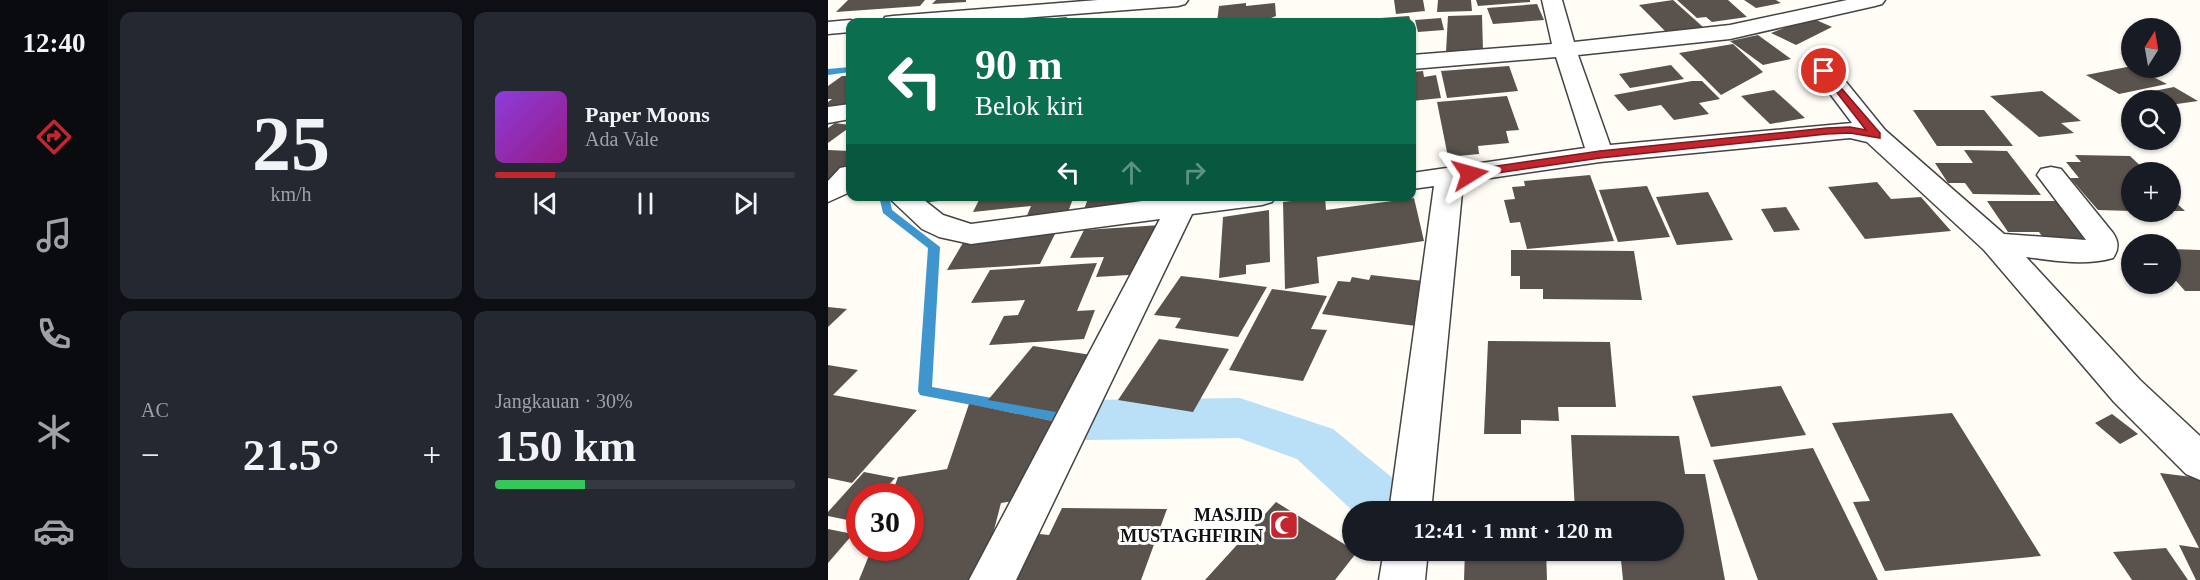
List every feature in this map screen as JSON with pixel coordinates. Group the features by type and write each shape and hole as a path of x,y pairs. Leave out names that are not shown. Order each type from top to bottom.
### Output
{"street":[{"path":"945,18 1178,0"},
{"path":"1552,0 1565,50 1600,154"},
{"path":"1416,62 1565,50 1730,32 1875,0"},
{"path":"828,28 846,26"},
{"path":"1824,71 1876,136 1995,243 2127,391 2200,462"},
{"path":"828,115 846,113"},
{"path":"1416,181 1600,154 1827,131 1850,130 1876,136"},
{"path":"1995,243 2061,251 2102,251 2102,240 2050,175"},
{"path":"1411,501 1449,177"},
{"path":"828,193 846,180"},
{"path":"907,201 932,223 949,232 971,234 1218,201"},
{"path":"992,580 1182,205"},
{"path":"1402,580 1405,561"}],"building":[{"path":"848,0 925,0 920,6 836,12"},
{"path":"936,0 966,0 966,2 932,4"},
{"path":"1394,0 1423,0 1425,11 1396,14"},
{"path":"1438,0 1471,0 1472,11 1437,12"},
{"path":"1476,0 1530,0 1530,2 1478,6"},
{"path":"1673,0 1703,27 1667,33 1639,5"},
{"path":"1677,0 1728,0 1747,17 1712,22 1706,17 1697,18"},
{"path":"1744,0 1776,0 1781,3 1756,8"},
{"path":"1275,3 1276,16 1271,18 1218,18 1219,6"},
{"path":"1537,4 1544,20 1493,24 1487,8"},
{"path":"1482,15 1483,51 1446,52 1448,16"},
{"path":"1409,16 1410,18 1381,18"},
{"path":"1441,18 1444,30 1418,32 1416,20"},
{"path":"1814,19 1832,27 1796,45 1771,33 1802,21 1806,23"},
{"path":"1758,35 1791,59 1763,65 1730,41"},
{"path":"1733,44 1763,72 1721,95 1679,53"},
{"path":"1671,65 1684,79 1630,88 1619,74"},
{"path":"1509,66 1518,91 1447,98 1441,71"},
{"path":"2121,68 2121,78 2155,78 2167,84 2138,90 2121,90 2119,94 2086,75"},
{"path":"1423,71 1424,77 1436,75 1441,98 1416,101 1416,72"},
{"path":"842,76 846,76 846,110 828,113 828,102 832,99 828,99 828,86"},
{"path":"1702,81 1720,99 1699,103 1709,114 1674,120 1661,105 1628,111 1614,95"},
{"path":"2174,87 2179,90 2159,90"},
{"path":"1774,90 1805,118 1770,124 1741,96"},
{"path":"2042,91 2081,121 2061,123 2074,133 2039,137 1990,96"},
{"path":"2181,91 2198,101 2181,103"},
{"path":"1507,96 1519,130 1506,131 1509,143 1478,146 1479,154 1448,157 1437,102"},
{"path":"1913,110 1984,110 2013,146 1937,146"},
{"path":"835,123 846,124 846,130 828,143 828,128"},
{"path":"828,150 846,151 846,169 828,186"},
{"path":"1964,150 2007,151 2041,195 1973,194 1965,183 1948,183 1935,163 1973,163"},
{"path":"2075,155 2130,156 2136,162 2121,162 2121,211 2098,210 2070,178 2079,178 2066,162 2081,162"},
{"path":"1590,175 1614,241 1527,249 1520,222 1510,223 1504,200 1515,199 1512,187 1525,186 1524,181"},
{"path":"1877,182 1891,199 1921,197 1951,231 1865,239 1828,187"},
{"path":"1647,186 1670,237 1618,242 1599,190"},
{"path":"1708,192 1733,240 1677,245 1656,197"},
{"path":"978,201 1072,201 1065,220 1023,225 1031,206 973,212"},
{"path":"1087,201 1164,201 1163,204 1083,212"},
{"path":"1325,201 1326,210 1392,201 1415,201 1424,241 1317,257 1319,283 1285,289 1283,202"},
{"path":"1987,201 2059,201 2092,243 2047,243 2039,232 2008,232"},
{"path":"1786,207 1800,230 1774,232 1761,209"},
{"path":"1269,210 1270,262 1246,265 1246,274 1219,278 1223,217"},
{"path":"1161,225 1144,274 1096,277 1104,257 1070,258 1084,230"},
{"path":"1057,230 1040,264 947,270 967,236"},
{"path":"2181,249 2200,250 2200,291 2185,291 2181,286"},
{"path":"1511,250 1634,251 1642,300 1543,299 1543,289 1520,289 1520,276 1511,276"},
{"path":"1097,263 1077,311 1095,310 1084,339 989,345 1004,316 1018,315 1025,300 971,303 990,270"},
{"path":"1371,275 1432,282 1416,326 1322,314 1338,281 1350,282 1352,277 1369,280"},
{"path":"1181,276 1267,287 1238,337 1175,328 1181,318 1154,315"},
{"path":"1272,289 1327,296 1311,329 1327,330 1303,381 1229,370"},
{"path":"828,307 847,309 828,327"},
{"path":"1159,339 1229,349 1193,412 1118,400"},
{"path":"1488,341 1610,342 1616,407 1558,407 1559,421 1521,420 1521,434 1484,434"},
{"path":"1033,346 1098,356 1056,412 988,400"},
{"path":"828,365 858,370 833,395 917,410 852,483 828,478"},
{"path":"1781,386 1806,435 1711,447 1692,396"},
{"path":"969,404 1063,423 1031,498 1001,503 982,576 969,580 859,580 867,561 924,561 924,483 896,483 898,477 947,469"},
{"path":"1952,413 2041,556 1885,571 1853,502 1870,501 1832,423"},
{"path":"2112,414 2138,434 2120,444 2095,423"},
{"path":"1571,435 1679,436 1685,474 1705,474 1725,580 1623,580 1621,561 1684,561 1684,501 1574,501"},
{"path":"1813,448 1878,580 1758,580 1713,460"},
{"path":"864,472 895,478 891,483 854,483"},
{"path":"2160,473 2200,478 2200,580 2196,580 2179,545 2199,548"},
{"path":"846,492 846,520 828,516 828,512"},
{"name":"MASJID MUSTAGHFIRIN","path":"1276,502 1342,543 1342,561 1350,561 1335,580 1205,580"},
{"path":"1062,508 1167,509 1141,580 1016,580 1039,534 1049,535"},
{"path":"828,529 846,533 846,542 828,563"},
{"path":"2166,548 2188,580 2132,580 2113,552"},
{"path":"1465,561 1546,561 1547,580 1464,580"}],"waterway":[{"path":"828,72 846,70"},
{"path":"885,201 887,211 934,247 925,391 1069,418"},
{"path":"1086,420 1240,418 1315,444 1380,501"}],"place":[{"name":"MASJID MUSTAGHFIRIN","path":"1284,525"}],"route":[{"path":"1470,174 1600,154 1827,131 1850,130 1876,136 1824,71"}]}
